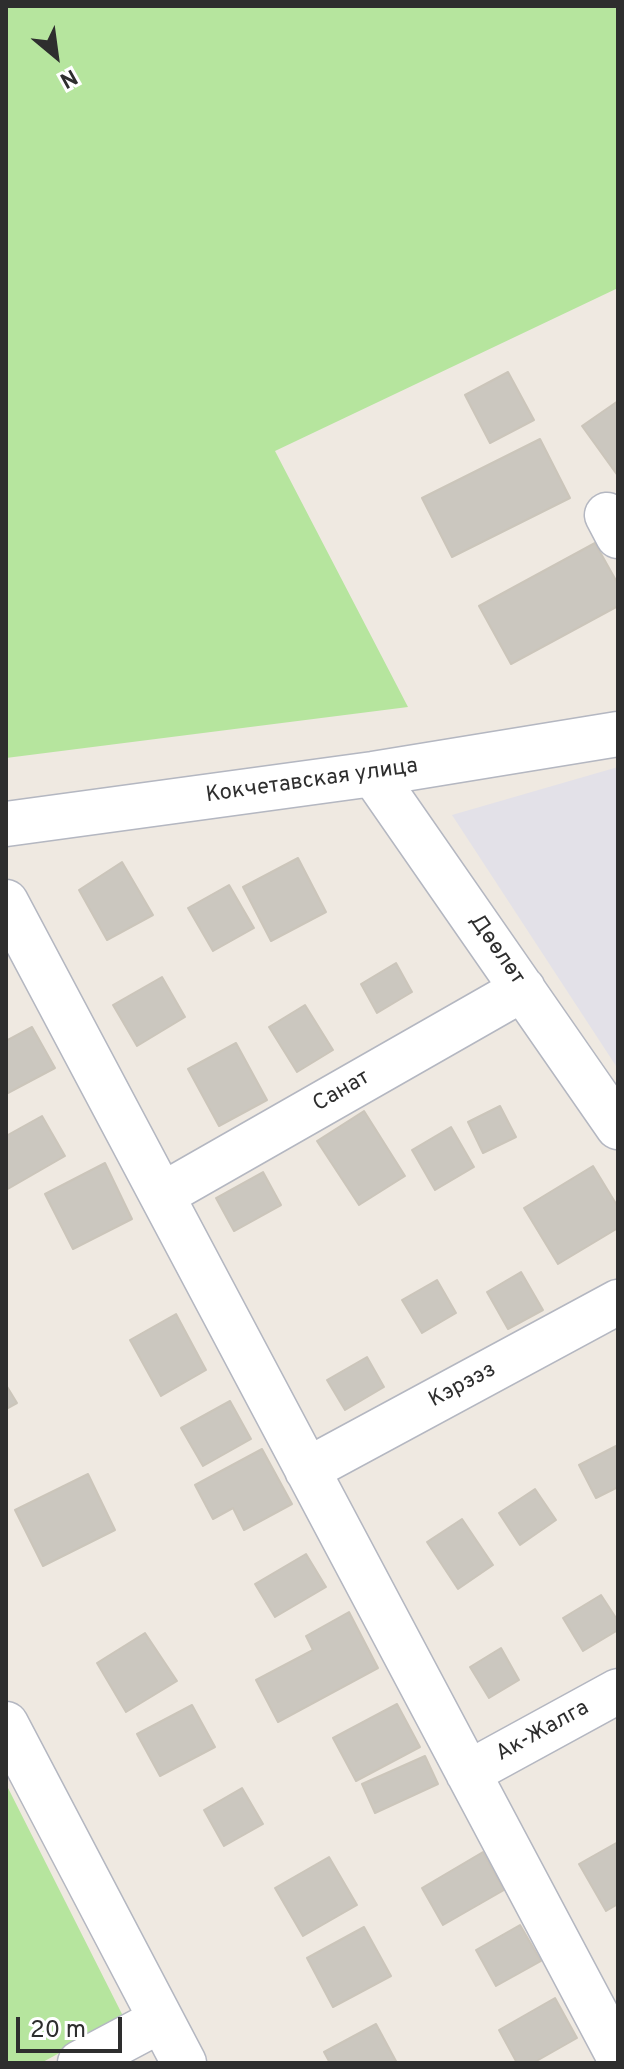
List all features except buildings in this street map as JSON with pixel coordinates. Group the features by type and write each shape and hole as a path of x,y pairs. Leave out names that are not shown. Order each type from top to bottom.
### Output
{"street":[{"name":"Кокчетавская улица","path":"6,824 373,774 618,734"},
{"name":"Дөөлөт","path":"373,774 618,1127"},
{"path":"6,902 618,2055"},
{"name":"Санат","path":"162,1195 523,989"},
{"name":"Кэрээз","path":"307,1470 618,1302"},
{"name":"Ак-Жалга","path":"468,1773 618,1691"},
{"path":"6,1724 184,2063"},
{"path":"80,2063 161,2020"}],"shaded area":[{"path":"618,767 618,1069 452,815"}],"green space":[{"path":"6,6 618,6 618,288 275,451 408,707 6,758"},
{"path":"6,1784 124,2018 41,2063 6,2063"}]}
